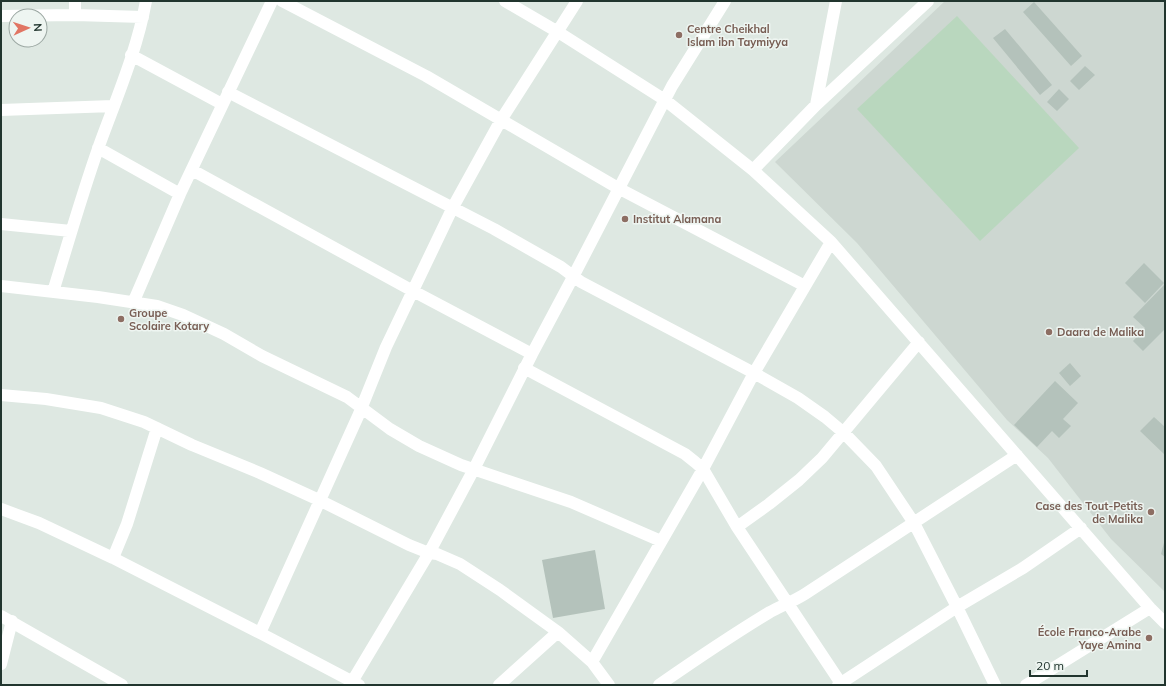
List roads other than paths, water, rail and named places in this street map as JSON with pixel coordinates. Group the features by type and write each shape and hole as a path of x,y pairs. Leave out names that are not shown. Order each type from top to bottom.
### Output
{"street":[{"path":"75,1 75,15"},
{"path":"53,292 98,148 131,55 143,17 146,1"},
{"path":"133,302 180,194 272,1"},
{"path":"282,1 426,76 618,188 804,286"},
{"path":"505,1 558,32 665,100 753,170 831,242 1150,608 1165,623"},
{"path":"260,633 361,407 386,347 453,207 501,120 577,1"},
{"path":"1,509 39,523 113,558 260,633 354,684 429,553 474,469 524,368 672,86 725,1"},
{"path":"816,104 836,1"},
{"path":"753,170 816,104 928,1"},
{"path":"1,16 75,15 143,17"},
{"path":"131,55 222,104"},
{"path":"228,92 494,229 542,256 581,282 754,373 798,398 825,417 844,433 876,466 914,523 995,685"},
{"path":"1,110 114,106"},
{"path":"98,148 180,194"},
{"path":"192,170 413,291 532,354"},
{"path":"1,224 71,231"},
{"path":"592,662 702,470 754,373 831,242"},
{"path":"1,286 133,302 157,306 183,315 224,334 262,356 347,397 390,429 418,446 474,469 571,502 661,541"},
{"path":"737,527 769,504 822,458 919,342"},
{"path":"524,368 685,454 695,462 702,470 737,527 840,684 957,607 1023,568 1081,528"},
{"path":"1,395 46,399 101,408 129,416 319,500 409,545 429,553 437,554 460,564 500,590 558,632 592,662 609,685"},
{"path":"113,558 127,524 157,428"},
{"path":"659,685 697,658 765,615 805,594 1017,455"},
{"path":"1026,685 1150,608"},
{"path":"1,616 122,685"},
{"path":"1,664 12,621"},
{"path":"499,685 558,632"}],"place":[{"name":"Centre Cheikhal Islam ibn Taymiyya","path":"679,35"},
{"name":"Institut Alamana","path":"625,219"},
{"name":"Groupe Scolaire Kotary","path":"121,319"},
{"name":"Daara de Malika","path":"1049,332"},
{"name":"Case des Tout-Petits de Malika","path":"1151,512"},
{"name":"École Franco-Arabe Yaye Amina","path":"1149,638"}]}
